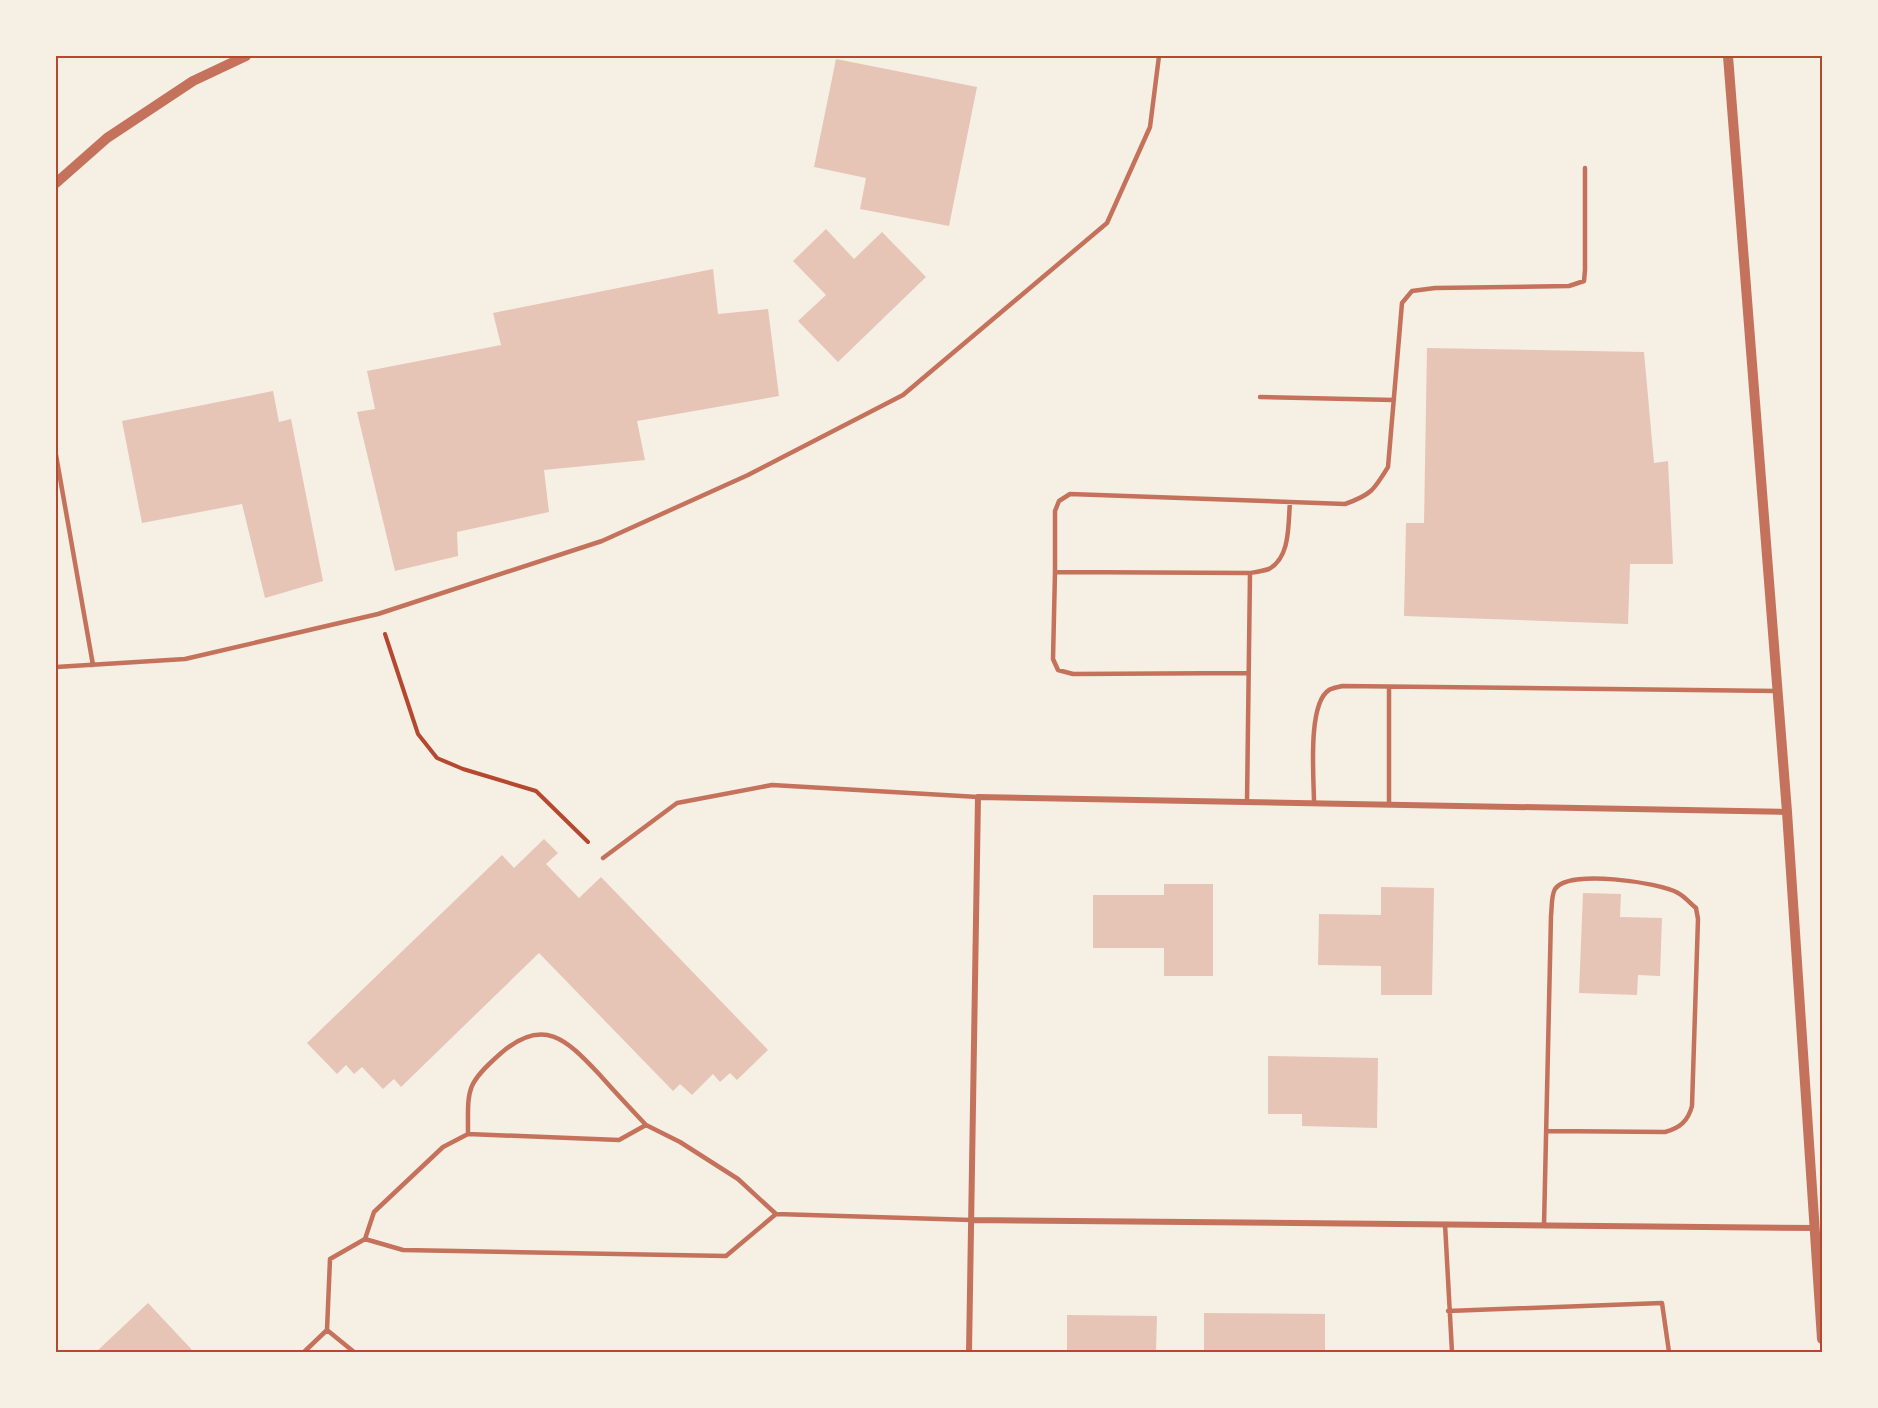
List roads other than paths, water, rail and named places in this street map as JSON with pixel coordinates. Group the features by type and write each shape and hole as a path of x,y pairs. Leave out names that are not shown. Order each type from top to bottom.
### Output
{"street":[{"path":"56,183 117,132 192,81 246,56"},
{"path":"1728,56 1787,812 1822,1339"},
{"path":"969,1353 978,797 1787,812"},
{"path":"972,1220 1815,1228"}],"lane":[{"path":"56,667 184,659 378,614 602,541 748,476 903,395 1107,223 1150,127 1159,56"},
{"path":"1248,673 1073,674 1058,670 1053,659 1055,511 1059,501 1070,495 1345,504 1365,497 1389,467 1402,303 1412,291 1435,288 1569,286 1584,281 1586,270 1586,168"},
{"path":"1260,397 1394,400"},
{"path":"56,458 93,665"},
{"path":"1055,572 1250,573 1269,568 1279,560 1286,544 1290,502"},
{"path":"1247,802 1250,573"},
{"path":"1314,803 1315,720 1319,702 1329,690 1342,686 1777,691"},
{"path":"1389,687 1389,805"},
{"path":"603,858 677,803 772,785 978,797"},
{"path":"1544,1226 1548,1131 1551,916 1555,889 1561,883 1593,878 1644,882 1677,892 1696,908 1698,919 1690,1115 1677,1129 1665,1132 1548,1131"},
{"path":"468,1134 470,1090 479,1072 515,1041 525,1036 549,1035 573,1046 646,1125 680,1142 738,1179 776,1214 972,1220"},
{"path":"304,1353 327,1330 330,1259 365,1239 374,1212 443,1147 468,1134 619,1140 646,1125"},
{"path":"365,1239 403,1250 726,1256 776,1214"},
{"path":"1444,1224 1452,1353"},
{"path":"1448,1311 1662,1303 1669,1353"},
{"path":"327,1330 354,1353"}]}
